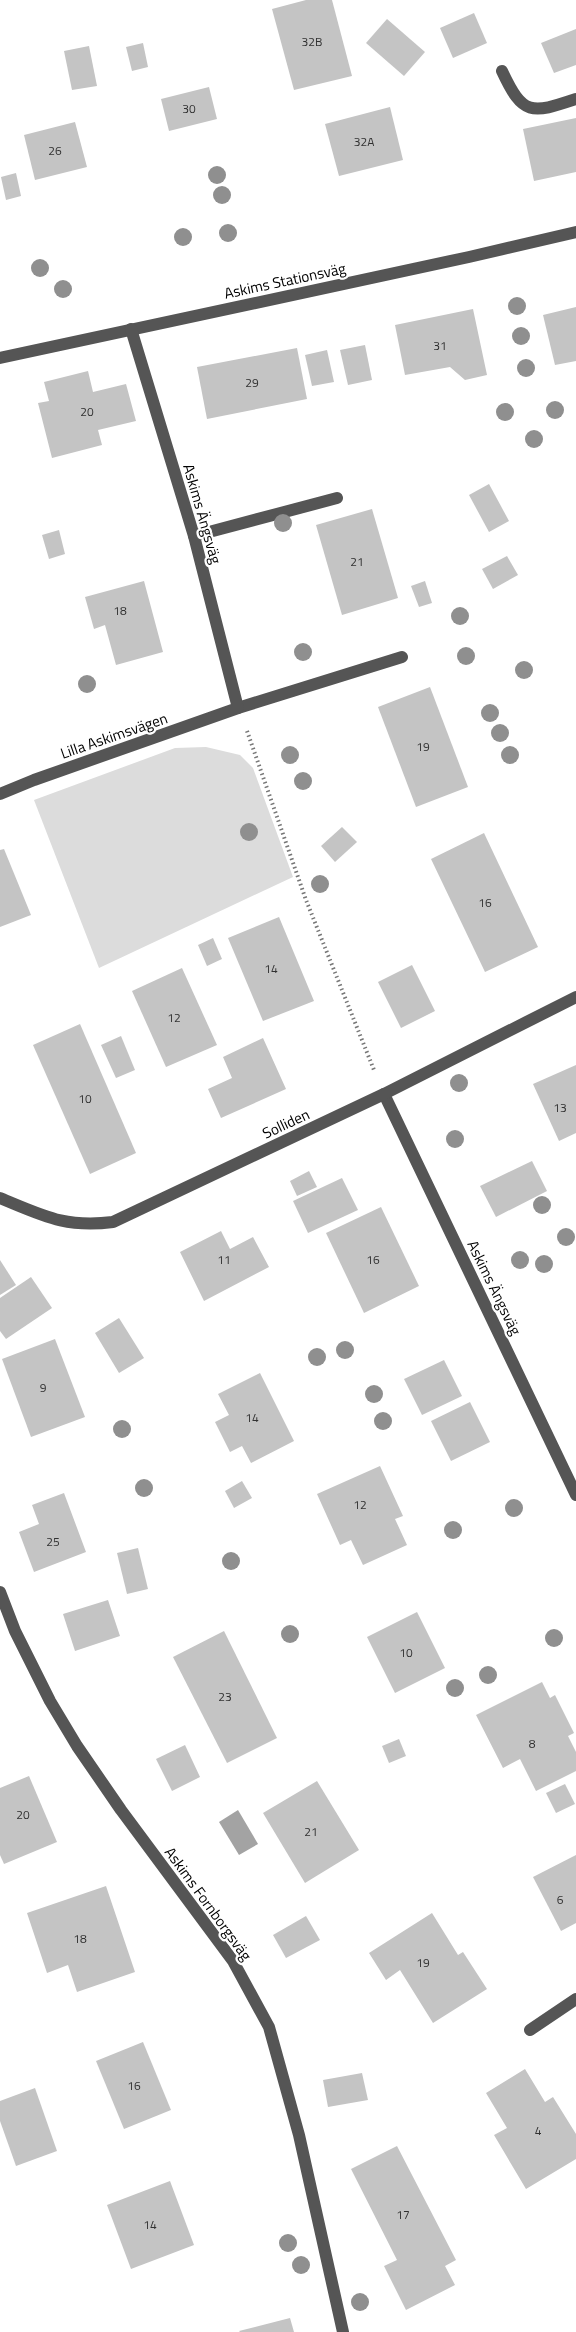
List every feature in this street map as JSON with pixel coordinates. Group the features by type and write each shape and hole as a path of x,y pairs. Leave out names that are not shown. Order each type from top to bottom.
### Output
{"street":[{"path":"502,71 513,95 522,105 533,109 546,109 576,99"},
{"name":"Askims Stationsväg","path":"0,358 576,232"},
{"name":"Askims Ängsväg","path":"131,329 194,536 238,708"},
{"path":"194,536 337,498"},
{"name":"Lilla Askimsvägen","path":"0,794 238,708 402,657"},
{"name":"Solliden","path":"0,1198 69,1223 89,1225 113,1222 384,1094 576,998"},
{"name":"Askims Ängsväg","path":"384,1094 576,1495"},
{"name":"Askims Fornborgsväg","path":"0,1592 20,1641 50,1701 77,1746 121,1810 233,1961 269,2027 299,2135 343,2332"},
{"path":"530,2030 576,1999"}],"path":[{"path":"238,708 306,900 384,1094"}],"shaded area":[{"path":"206,747 240,755 253,768 293,877 99,968 34,800 175,748"},
{"path":"238,1810 258,1844 239,1855 219,1822"}],"building":[{"path":"306,0 332,0 352,76 294,90 272,9"},
{"path":"474,13 487,43 453,58 440,28"},
{"path":"387,19 425,52 404,76 366,43"},
{"path":"576,29 576,65 554,73 541,43"},
{"path":"143,43 148,67 132,71 126,47"},
{"path":"89,46 97,86 72,90 64,51"},
{"path":"209,87 217,119 169,131 161,99"},
{"path":"390,107 403,160 339,176 325,124"},
{"path":"576,118 576,172 534,181 523,129"},
{"path":"75,122 87,167 35,180 24,135"},
{"path":"16,173 21,196 6,200 1,177"},
{"path":"576,307 576,361 555,365 543,315"},
{"path":"473,309 487,375 465,380 450,367 405,375 395,325"},
{"path":"365,345 372,380 348,385 340,350"},
{"path":"297,348 307,399 207,419 197,367"},
{"path":"327,350 334,382 312,386 305,355"},
{"path":"88,371 93,392 126,384 136,421 98,430 102,445 52,458 38,403 49,401 44,382"},
{"path":"489,484 509,521 489,532 469,495"},
{"path":"372,509 398,598 342,615 316,525"},
{"path":"59,530 65,554 49,559 42,535"},
{"path":"507,556 518,575 493,589 482,569"},
{"path":"144,581 163,652 116,665 105,625 94,629 85,597"},
{"path":"425,581 432,603 419,607 411,586"},
{"path":"430,687 468,787 416,807 378,707"},
{"path":"342,827 357,842 335,862 321,846"},
{"path":"484,833 538,947 485,972 431,859"},
{"path":"4,849 31,915 0,927 0,850"},
{"path":"279,917 314,1001 263,1021 228,938"},
{"path":"213,938 222,959 207,966 198,945"},
{"path":"412,965 435,1011 401,1028 378,982"},
{"path":"182,968 217,1045 166,1067 132,991"},
{"path":"80,1024 136,1153 90,1174 33,1045"},
{"path":"121,1036 135,1070 116,1078 101,1045"},
{"path":"263,1038 286,1089 221,1118 208,1089 232,1078 223,1057"},
{"path":"576,1065 576,1133 559,1141 533,1084"},
{"path":"532,1161 547,1191 496,1217 480,1186"},
{"path":"309,1171 317,1187 297,1196 290,1181"},
{"path":"342,1178 358,1210 308,1233 293,1201"},
{"path":"381,1207 419,1286 364,1313 326,1233"},
{"path":"221,1231 230,1249 253,1237 269,1267 204,1301 180,1252"},
{"path":"0,1260 16,1285 0,1295"},
{"path":"31,1277 52,1308 6,1339 0,1331 0,1298"},
{"path":"119,1318 144,1358 119,1373 95,1333"},
{"path":"55,1339 85,1417 31,1437 2,1359"},
{"path":"444,1360 462,1396 422,1415 404,1379"},
{"path":"260,1373 294,1441 251,1463 242,1446 230,1452 215,1422 229,1415 218,1394"},
{"path":"470,1402 490,1442 451,1461 431,1421"},
{"path":"380,1466 403,1516 395,1519 407,1545 363,1565 351,1540 340,1545 317,1494"},
{"path":"242,1481 252,1498 234,1508 225,1491"},
{"path":"64,1493 86,1552 34,1572 19,1532 39,1524 32,1505"},
{"path":"138,1548 148,1589 127,1594 117,1553"},
{"path":"108,1600 120,1636 75,1651 63,1614"},
{"path":"417,1612 445,1668 395,1693 367,1637"},
{"path":"224,1631 277,1738 227,1763 173,1657"},
{"path":"542,1682 550,1698 555,1695 574,1733 568,1736 576,1752 576,1771 536,1791 520,1759 503,1768 476,1715"},
{"path":"399,1739 406,1756 389,1763 382,1746"},
{"path":"185,1745 200,1777 172,1791 156,1759"},
{"path":"29,1776 57,1842 4,1864 0,1855 0,1788"},
{"path":"317,1781 359,1850 305,1883 263,1813"},
{"path":"565,1784 575,1804 556,1813 546,1793"},
{"path":"576,1855 576,1923 561,1931 533,1877"},
{"path":"106,1886 135,1972 77,1992 68,1965 47,1973 27,1913"},
{"path":"432,1913 458,1955 463,1952 487,1989 433,2023 400,1970 386,1980 369,1953"},
{"path":"306,1916 320,1940 286,1958 273,1935"},
{"path":"143,2042 171,2110 124,2129 96,2061"},
{"path":"525,2069 545,2102 553,2097 576,2134 576,2159 526,2189 494,2135 507,2128 486,2093"},
{"path":"362,2073 368,2100 328,2107 323,2080"},
{"path":"35,2088 57,2151 16,2166 0,2121 0,2101"},
{"path":"397,2146 456,2260 445,2266 455,2285 406,2310 384,2266 397,2260 351,2169"},
{"path":"170,2181 194,2245 131,2269 107,2205"},
{"path":"290,2318 294,2332 239,2331"}]}
